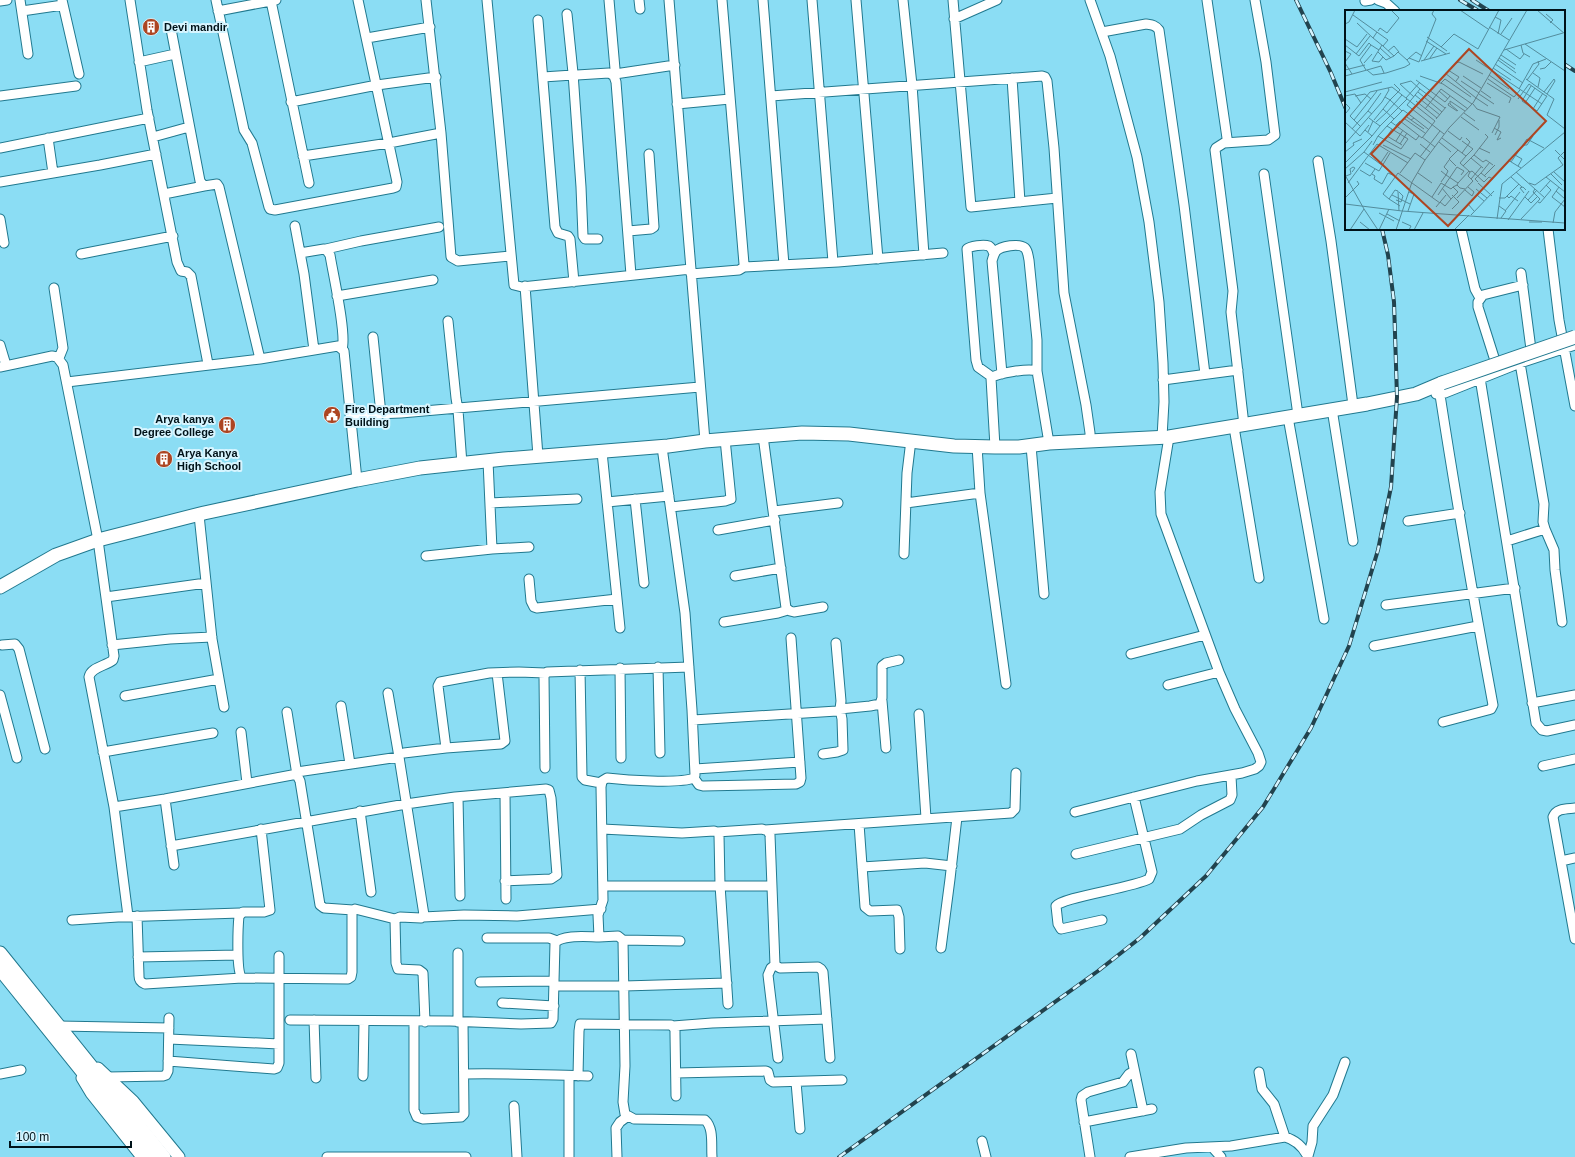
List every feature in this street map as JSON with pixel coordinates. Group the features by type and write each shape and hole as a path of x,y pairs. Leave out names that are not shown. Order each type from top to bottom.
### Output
{"main road":[{"path":"0,587 56,555 98,540 199,514 420,468 802,433 849,434 954,446 995,447 1165,437 1239,426 1437,389 1575,337"},
{"path":"1,962 115,1105 151,1157"},
{"path":"41,1013 58,1026 73,1053"},
{"path":"115,1105 164,1157"}],"street":[{"path":"0,1 7,0"},
{"path":"20,0 28,54"},
{"path":"130,0 149,118 180,269 181,271 187,272 191,276 208,364"},
{"path":"216,0 244,130 252,143 270,209 275,210 395,188 397,182 358,0"},
{"path":"218,11 274,0 308,183"},
{"path":"426,0 442,133 451,257 458,261 511,256"},
{"path":"487,0 514,285 525,286 631,275 738,270 744,268 943,253"},
{"path":"609,0 631,275"},
{"path":"669,0 705,441"},
{"path":"722,0 744,268"},
{"path":"763,0 784,265"},
{"path":"812,0 833,262"},
{"path":"856,0 878,259"},
{"path":"903,0 912,85 924,255"},
{"path":"953,0 971,207 1057,198"},
{"path":"954,19 997,0"},
{"path":"1075,812 1197,781 1230,776 1255,769 1259,766 1260,758 1235,709 1219,672 1170,540 1160,508 1165,437 1163,380 1159,302 1147,210 1137,157 1110,56 1090,0"},
{"path":"1207,0 1227,138 1224,143 1215,150 1233,291 1231,312 1238,370 1239,426 1259,578"},
{"path":"1224,143 1268,140 1275,135 1266,62 1255,0"},
{"path":"1378,0 1386,2 1394,10"},
{"path":"22,11 62,3 79,74"},
{"path":"567,14 573,74 583,236 585,239 598,240"},
{"path":"538,20 555,227 558,233 568,236 570,239 574,282"},
{"path":"1102,32 1146,24 1152,24 1159,30 1182,190 1205,374"},
{"path":"367,38 430,26"},
{"path":"171,29 200,181 204,186"},
{"path":"139,62 175,54"},
{"path":"543,77 573,74 609,73 614,75 675,65"},
{"path":"292,102 377,85 436,77"},
{"path":"771,96 960,81 1045,77 1047,81 1064,293 1086,405 1090,442"},
{"path":"1012,78 1020,202"},
{"path":"0,96 76,86"},
{"path":"677,104 730,99"},
{"path":"0,148 149,118"},
{"path":"153,136 189,127"},
{"path":"303,156 389,143 442,133"},
{"path":"48,138 53,173"},
{"path":"0,182 100,166 156,154"},
{"path":"628,231 651,229 654,227 649,154"},
{"path":"1318,161 1353,405"},
{"path":"1264,174 1293,416 1324,619"},
{"path":"164,194 217,184 219,187 260,359"},
{"path":"0,220 4,243"},
{"path":"295,226 314,350"},
{"path":"300,253 439,227"},
{"path":"1461,230 1475,289 1480,298"},
{"path":"1548,230 1559,320 1575,406"},
{"path":"81,254 173,236"},
{"path":"1002,374 992,260 994,254 1002,248 1020,245 1028,252 1036,325 1038,354 1037,371 1049,443"},
{"path":"992,377 978,367 976,360 967,250 971,246 988,246 992,248 994,254"},
{"path":"326,249 330,255 343,334 344,345 342,349 357,480"},
{"path":"1521,273 1532,359"},
{"path":"337,296 433,280"},
{"path":"1499,371 1478,307 1478,302 1483,295 1523,285"},
{"path":"525,286 538,456"},
{"path":"54,288 63,348 59,358"},
{"path":"448,321 458,408 462,464"},
{"path":"373,336 381,414"},
{"path":"0,345 3,366 52,356 59,358 63,365 67,382 98,540 112,645 113,660 94,670 90,673 89,677 114,807 132,916 138,957 139,980 144,984 242,978 348,979 352,972 351,915 353,910"},
{"path":"1443,722 1491,709 1494,705 1472,594 1460,513 1437,389 1480,378 1575,345"},
{"path":"67,382 260,359 335,346 342,349"},
{"path":"1520,363 1544,504 1544,529 1554,550 1555,570 1562,622"},
{"path":"995,447 990,384 992,377 994,375 1031,370 1037,371"},
{"path":"1163,380 1238,370"},
{"path":"1480,378 1536,723 1542,730 1548,731 1575,725"},
{"path":"350,415 458,408 700,387"},
{"path":"1332,409 1353,541"},
{"path":"763,436 785,604 788,610"},
{"path":"671,507 725,501 731,498 725,439"},
{"path":"904,554 907,473 911,440"},
{"path":"976,446 980,493 1006,684"},
{"path":"1031,446 1044,594"},
{"path":"662,447 670,496 684,613 693,720 695,773 699,785 796,784 801,781 791,638"},
{"path":"602,452 620,628"},
{"path":"488,461 492,549"},
{"path":"906,503 980,493"},
{"path":"607,502 670,496"},
{"path":"490,503 577,499"},
{"path":"635,499 644,583"},
{"path":"718,530 774,516 838,503"},
{"path":"1408,521 1460,513"},
{"path":"199,514 212,637 224,707"},
{"path":"1507,540 1544,529"},
{"path":"426,556 492,549 530,547"},
{"path":"735,576 781,568"},
{"path":"529,579 531,601 534,607 537,608 617,599"},
{"path":"106,597 206,582"},
{"path":"1386,605 1515,588"},
{"path":"724,622 778,614 788,610 794,612 823,607"},
{"path":"1374,646 1478,626"},
{"path":"1131,654 1205,635"},
{"path":"112,645 170,639 212,637"},
{"path":"1,643 15,644 19,649 45,749"},
{"path":"823,754 843,750 842,719 840,709 841,701 836,643"},
{"path":"886,748 882,701 882,666 886,663 899,660"},
{"path":"658,667 660,753"},
{"path":"446,748 439,684 443,681 497,673 546,673 551,671 620,668 689,667"},
{"path":"620,668 622,758"},
{"path":"580,670 582,777 585,780 601,783"},
{"path":"1168,685 1219,672"},
{"path":"114,807 165,799 350,764 399,757 400,754 404,752 501,744 505,741 497,673"},
{"path":"545,768 543,714 544,676 546,673"},
{"path":"124,696 219,678"},
{"path":"388,693 424,915 423,917"},
{"path":"0,695 17,758"},
{"path":"1532,703 1575,695"},
{"path":"693,720 834,711 877,705 882,701"},
{"path":"341,706 350,764"},
{"path":"287,712 297,774 300,780 320,905 324,908 353,910 395,919 400,917 417,918 464,915 517,916 601,909"},
{"path":"919,714 926,818"},
{"path":"241,732 248,783"},
{"path":"103,752 212,733"},
{"path":"1543,766 1575,760"},
{"path":"599,937 598,916 604,900 601,783 604,779 672,780 695,773 800,762"},
{"path":"602,829 668,832 766,830 1013,812 1015,808 1016,773"},
{"path":"1076,854 1180,829 1201,815 1230,800 1232,795 1230,776"},
{"path":"171,846 360,811 406,804 458,797 546,789 550,792 556,872 555,878 506,881"},
{"path":"505,793 506,899"},
{"path":"458,797 460,896"},
{"path":"1102,920 1061,929 1058,924 1056,906 1062,902 1149,879 1152,872 1134,797"},
{"path":"165,799 174,864"},
{"path":"1575,808 1557,811 1554,813 1553,817 1575,939"},
{"path":"360,811 371,892"},
{"path":"940,948 952,866 957,817"},
{"path":"859,824 865,907 870,911 897,910 899,917 900,949"},
{"path":"72,920 132,916 264,912 270,910 261,829"},
{"path":"766,830 770,836 775,965"},
{"path":"717,832 719,842 720,885 728,1004"},
{"path":"1561,861 1575,858"},
{"path":"862,867 925,863 952,866"},
{"path":"603,886 772,886"},
{"path":"240,913 238,924 238,955 239,976 242,978"},
{"path":"395,919 396,966 398,968 419,970 423,973 425,1022"},
{"path":"487,938 549,938 557,941 567,937 618,936 623,940 680,941"},
{"path":"623,940 625,1066 624,1110 628,1116 634,1119 704,1120 709,1124 711,1132 712,1157"},
{"path":"290,1020 521,1024 551,1022 553,1019 554,1006 555,945 557,941"},
{"path":"414,1022 414,1110 417,1117 423,1119 464,1116 464,1074 458,953"},
{"path":"138,957 238,955"},
{"path":"168,1062 277,1068 280,1063 279,956"},
{"path":"775,965 780,968 818,967 823,972 830,1058"},
{"path":"775,965 771,968 768,975 775,1021 778,1058"},
{"path":"480,982 624,986 726,983"},
{"path":"502,1003 554,1006"},
{"path":"108,1077 166,1075 168,1071 169,1018"},
{"path":"568,1157 574,1076 580,1024 673,1026 712,1023 827,1019"},
{"path":"314,1020 316,1078"},
{"path":"363,1076 364,1021"},
{"path":"58,1026 169,1028"},
{"path":"673,1026 675,1034 676,1096"},
{"path":"168,1039 279,1044"},
{"path":"73,1053 108,1077 133,1101 179,1157"},
{"path":"73,1053 91,1093 142,1157"},
{"path":"1131,1054 1143,1111"},
{"path":"1308,1156 1312,1142 1313,1126 1334,1095 1344,1062"},
{"path":"0,1074 21,1070"},
{"path":"676,1073 766,1071 768,1072 771,1082 842,1080"},
{"path":"1090,1157 1081,1100 1082,1096 1088,1092 1123,1082 1129,1074 1134,1071"},
{"path":"1259,1072 1262,1089 1274,1104 1285,1137"},
{"path":"464,1074 588,1076"},
{"path":"796,1082 800,1129"},
{"path":"514,1106 517,1157"},
{"path":"1084,1122 1152,1109"},
{"path":"617,1157 616,1128 620,1122 628,1116"},
{"path":"1130,1157 1187,1153 1212,1147 1285,1137 1298,1143 1308,1156"},
{"path":"982,1141 986,1157"},
{"path":"1212,1147 1221,1157"},
{"path":"327,1157 466,1157"}],"railway":[{"path":"1296,0 1331,73 1345,107"},
{"path":"1460,0 1477,10"},
{"path":"1472,0 1487,10"},
{"path":"1565,65 1575,71"},
{"path":"839,1157 1098,971 1140,938 1206,876 1263,807 1311,728 1349,646 1378,550 1391,487 1397,397 1394,302 1388,255 1382,230"}],"place":[{"name":"Devi mandir","path":"151,27"},
{"name":"Fire Department Building","path":"332,415"},
{"name":"Arya kanya Degree College","path":"227,425"},
{"name":"Arya Kanya High School","path":"164,459"}]}
